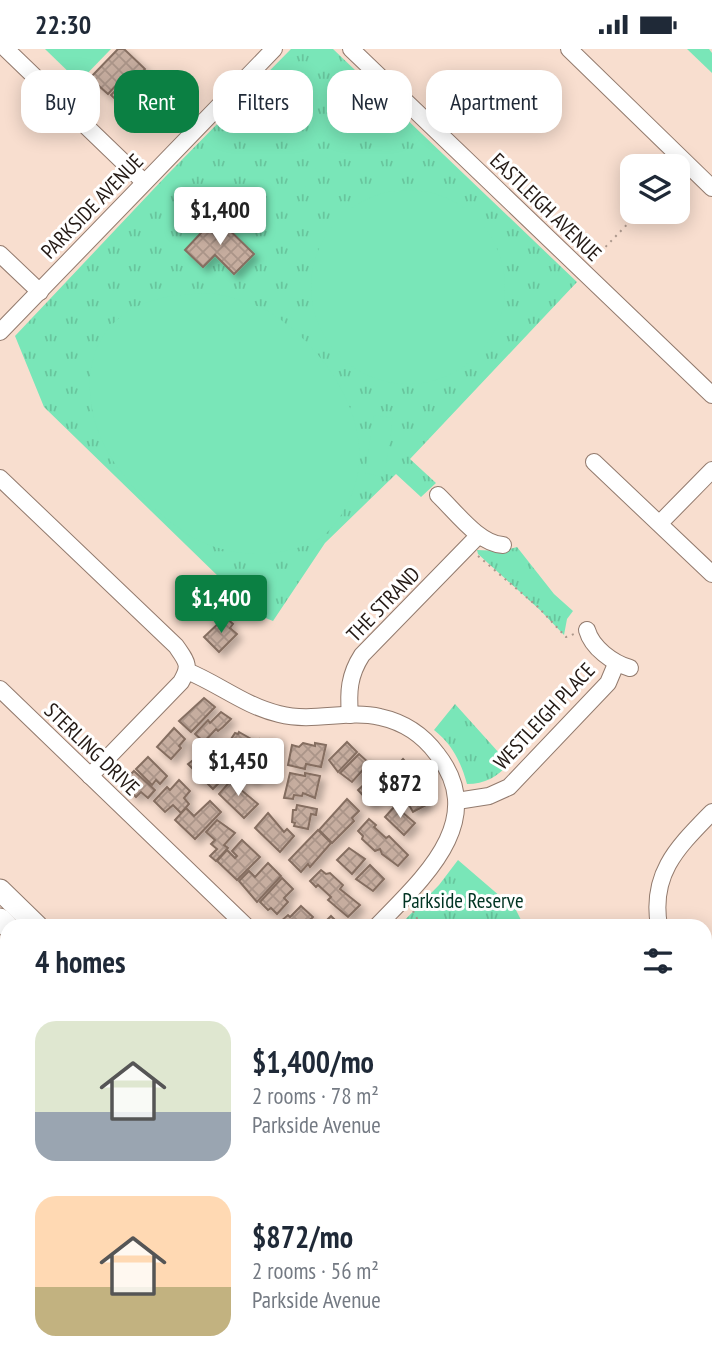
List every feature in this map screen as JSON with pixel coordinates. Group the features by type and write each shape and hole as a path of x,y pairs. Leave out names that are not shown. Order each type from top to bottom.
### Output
{"main road":[{"path":"0,890 30,919"}],"street":[{"path":"6,49 144,182"},
{"name":"PARKSIDE AVENUE","path":"0,332 274,49"},
{"name":"EASTLEIGH AVENUE","path":"351,49 712,395"},
{"path":"569,49 712,188"},
{"path":"0,254 40,292"},
{"path":"594,462 712,574"},
{"path":"660,523 712,470"},
{"path":"0,478 176,646 187,663 187,671 181,683 90,776"},
{"path":"438,495 477,544 503,545"},
{"name":"THE STRAND","path":"350,715 348,688 353,669 362,655 477,544"},
{"name":"WESTLEIGH PLACE","path":"457,801 489,796 509,787 623,666 589,638 587,630"},
{"path":"187,671 271,712 303,718 350,715 395,720 413,730 443,760 457,801 452,832 442,853 427,874 384,919"},
{"name":"STERLING DRIVE","path":"0,689 239,919"},
{"path":"658,919 659,886 668,862 712,812"}],"path":[{"path":"589,264 627,224"},
{"path":"477,544 478,557 538,607 566,637"},
{"path":"412,907 418,919"}],"green space":[{"path":"45,49 111,49 91,70 67,70"},
{"path":"291,49 333,49 355,70 327,70 327,133 412,133 412,124 577,282 410,459 436,483 421,497 396,474 325,543 273,621 258,615 44,407 15,336 213,128 213,133 313,133 313,70 270,70"},
{"path":"687,49 709,49 712,53 712,73"},
{"path":"326,157 329,160 298,195 294,192"},
{"path":"408,190 445,198 476,219 497,250 505,287 497,324 476,355 445,376 408,384 371,376 340,355 319,324 311,287 319,250 340,219 371,198"},
{"path":"211,293 257,306 293,329 331,372 346,397 355,424 359,452 357,479 346,506 334,525 320,538 306,545 273,553 236,552 211,546 189,535 159,512 131,485 105,447 97,426 91,405 92,362 112,325 129,311 148,302 179,295"},
{"path":"374,415 393,418 384,477 365,473"},
{"path":"517,547 554,594 573,611 567,619 564,635 478,554 477,550 502,551"},
{"path":"455,704 509,764 490,779 467,784 455,754 434,730"},
{"name":"Parkside Reserve","path":"458,860 516,910 520,919 406,919 439,885"}],"building":[{"path":"118,49 124,49 145,69 114,70 114,88 108,94 100,87 100,70 98,70"},
{"path":"216,217 254,254 234,274 215,255 203,267 185,250"},
{"path":"225,617 233,624 230,628 237,634 219,652 204,637"},
{"path":"204,698 215,707 191,732 179,721"},
{"path":"221,712 231,719 218,731 216,729 204,742 195,734 208,720 210,723"},
{"path":"174,728 185,739 171,759 157,747"},
{"path":"239,732 253,740 229,772 216,762 235,733"},
{"path":"260,739 276,742 272,763 256,757"},
{"path":"347,742 357,752 338,772 329,760"},
{"path":"303,743 326,745 321,767 306,764 305,769 288,765 292,745 299,747"},
{"path":"250,753 262,762 255,771 258,774 253,781 237,770"},
{"path":"201,754 217,766 225,777 213,789 188,764"},
{"path":"359,754 369,763 352,782 340,773"},
{"path":"148,757 167,776 160,784 156,780 152,785 136,769"},
{"path":"403,759 418,776 411,782 407,778 387,797 383,793 371,804 358,790 369,780 374,785 382,777 384,780"},
{"path":"134,771 155,790 148,798 141,792 136,797 122,783"},
{"path":"290,773 320,776 315,798 303,793 302,796 294,795 293,799 284,798"},
{"path":"233,778 242,787 240,789 258,804 244,818 219,794"},
{"path":"179,780 190,791 184,798 189,804 181,813 173,805 165,812 154,801 167,787 170,790"},
{"path":"420,793 426,805 413,812 406,800"},
{"path":"347,799 359,811 352,818 354,821 332,843 319,830"},
{"path":"210,801 221,812 195,839 175,820 186,808 194,816"},
{"path":"297,805 317,809 316,815 311,814 308,829 294,826 295,823 292,822 293,810 296,810"},
{"path":"395,806 415,823 404,835 385,817"},
{"path":"268,813 284,832 287,829 294,836 280,852 255,828"},
{"path":"369,819 376,825 374,827 386,838 389,836 408,855 398,866 382,854 380,849 375,851 362,839 363,836 358,831"},
{"path":"217,820 235,833 224,845 228,848 216,861 210,856 217,849 211,844 215,840 206,832"},
{"path":"318,830 331,843 310,867 308,864 301,872 289,860"},
{"path":"242,840 260,857 237,880 217,861 227,850 235,858 237,856 232,851"},
{"path":"349,848 365,859 352,874 337,860"},
{"path":"268,863 281,876 257,902 239,881 249,871 255,877"},
{"path":"370,865 384,879 373,891 356,879"},
{"path":"321,870 326,874 330,873 343,885 340,889 360,905 348,917 328,900 331,897 310,881"},
{"path":"282,878 293,889 284,898 288,902 277,914 260,902"},
{"path":"301,906 313,917 283,919 288,915 290,917"}]}
